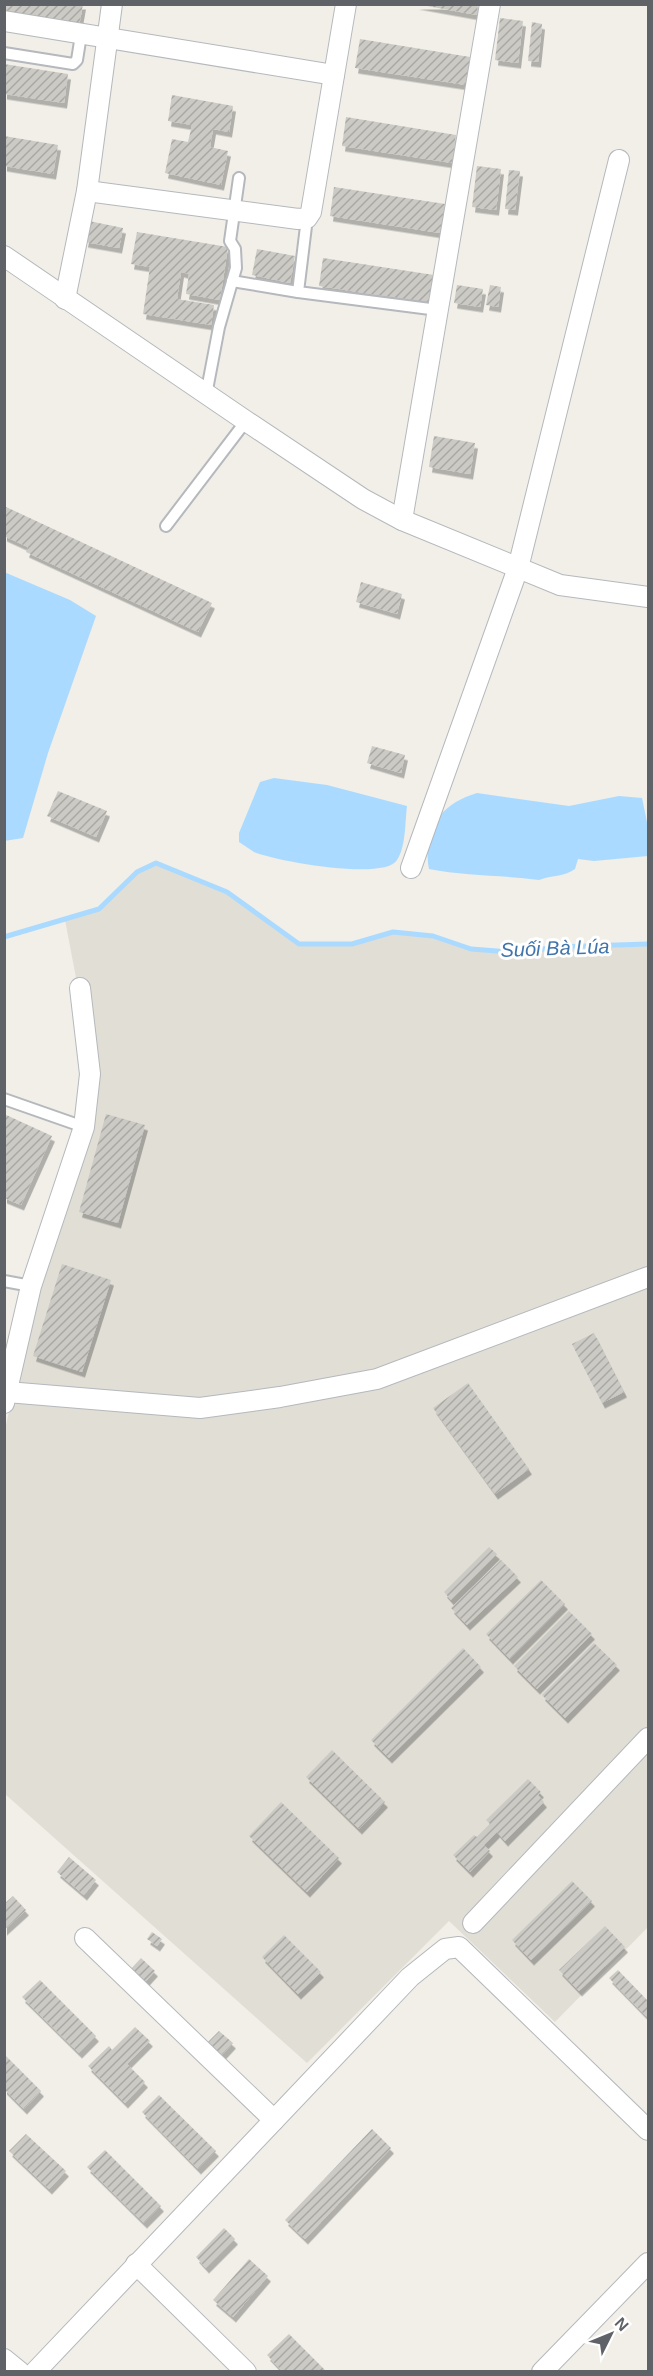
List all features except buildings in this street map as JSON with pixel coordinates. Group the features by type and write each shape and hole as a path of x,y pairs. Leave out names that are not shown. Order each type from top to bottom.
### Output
{"street":[{"path":"65,299 87,191 112,4"},
{"path":"87,191 298,219 306,218 311,212 346,4"},
{"path":"402,519 490,4"},
{"path":"4,21 334,75"},
{"path":"411,868 518,568 619,160"},
{"path":"4,256 363,499 402,519 560,585 648,597"},
{"path":"80,988 90,1074 84,1127 31,1286 6,1398 200,1408 280,1397 377,1379 648,1277"},
{"path":"473,1923 648,1738"},
{"path":"85,1938 274,2120"},
{"path":"34,2372 410,1977 445,1948 459,1947 648,2130"},
{"path":"542,2372 648,2263"},
{"path":"136,2264 246,2372"},
{"path":"4,2359 20,2372"}],"lane":[{"path":"4,53 74,64 77,60 81,35"},
{"path":"206,394 219,327 236,268 235,249 230,241 239,178"},
{"path":"298,292 306,218"},
{"path":"232,281 438,310"},
{"path":"166,526 246,421"},
{"path":"4,1099 84,1127"},
{"path":"4,1281 31,1286"}],"shaded area":[{"path":"156,863 227,892 299,944 352,944 393,932 433,936 471,949 522,953 554,947 648,944 648,1927 555,2022 449,1921 307,2063 5,1794 5,1429 37,1288 90,1129 77,983 65,920 99,909 137,872"}],"water":[{"path":"4,572 70,600 96,616 48,753 23,838 4,841"},
{"path":"274,778 327,785 407,806 404,841 397,860 388,866 373,869 352,869 305,864 266,856 250,850 239,842 239,833 260,782"},
{"path":"477,793 569,806 619,796 642,798 648,827 648,856 594,861 578,859 575,869 571,872 539,880 429,869 428,842 436,820 453,804"}],"waterway":[{"name":"Suối Bà Lúa","path":"4,937 99,909 137,872 156,863 227,892 299,944 352,944 393,932 433,936 471,949 522,953 554,947 648,944"}]}
